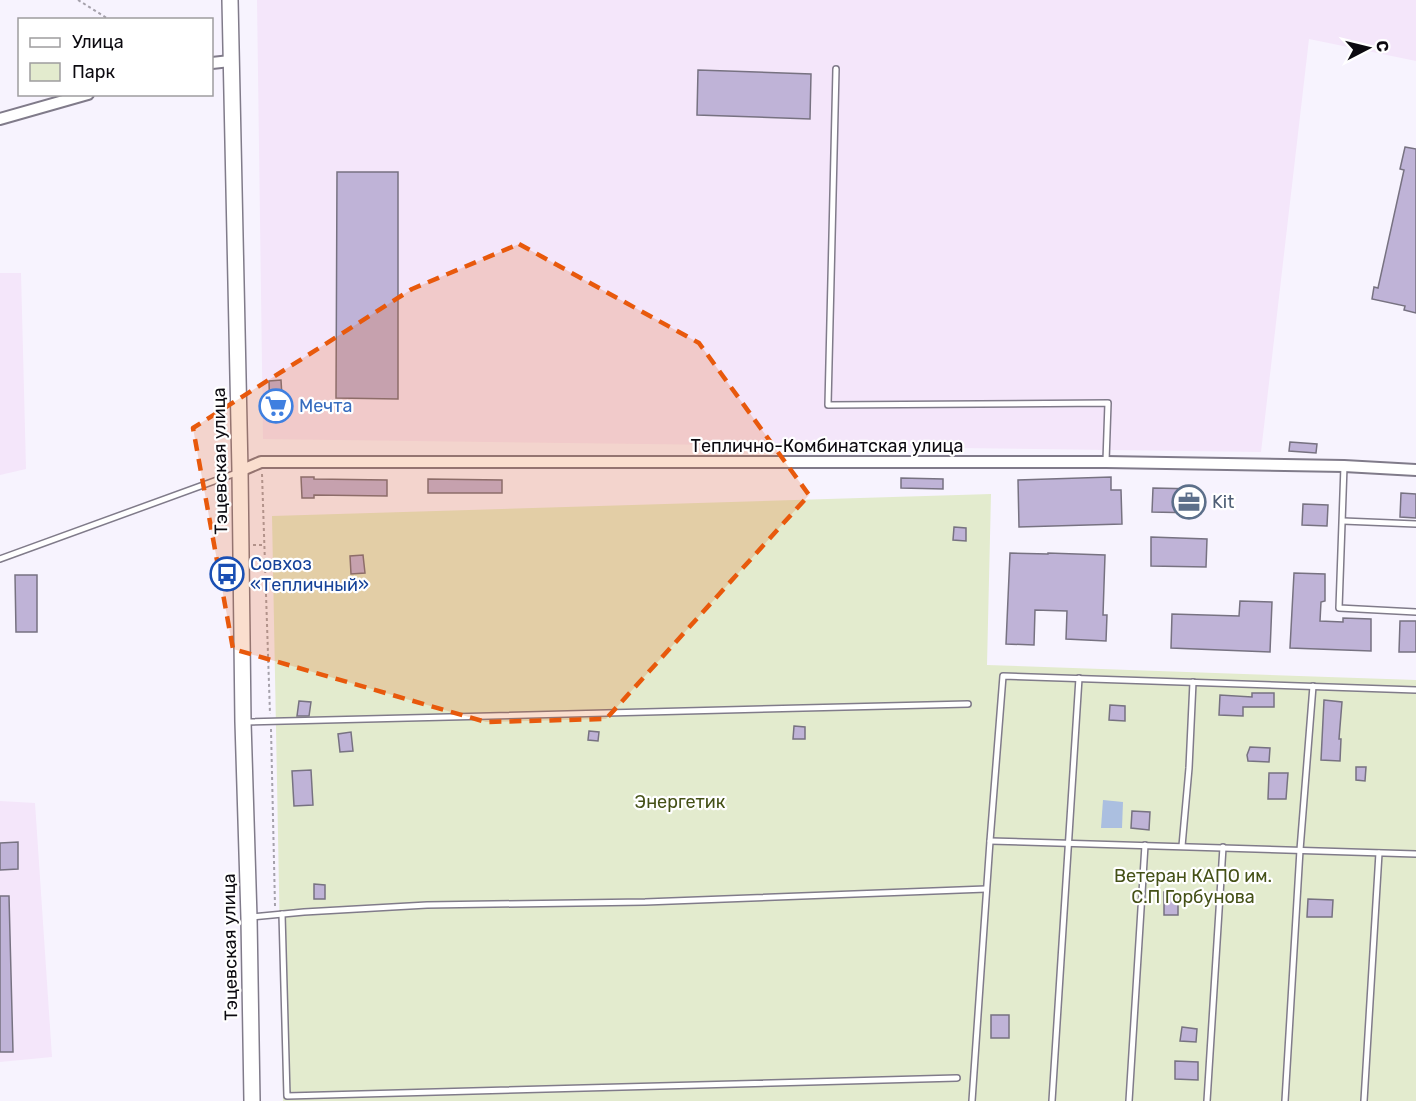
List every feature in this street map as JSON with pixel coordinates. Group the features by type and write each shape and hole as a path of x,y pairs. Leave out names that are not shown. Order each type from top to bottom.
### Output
{"main road":[{"name":"Тэцевская улица","path":"230,0 252,1101"}],"street":[{"path":"213,63 230,62"},
{"path":"0,119 81,96"},
{"name":"Теплично-Комбинатская улица","path":"240,471 261,462 1106,462 1344,466 1416,470"}],"lane":[{"path":"836,69 828,405 1108,403 1106,462"},
{"path":"1344,466 1339,608 1416,612"},
{"path":"0,559 240,471"},
{"path":"1343,521 1416,524"},
{"path":"972,1101 1003,676 1416,690"},
{"path":"1052,1101 1079,678"},
{"path":"1182,846 1190,768 1193,682"},
{"path":"1285,1101 1300,850 1313,686"},
{"path":"243,722 968,704"},
{"path":"990,841 1416,854"},
{"path":"1129,1101 1145,845"},
{"path":"1207,1101 1222,847"},
{"path":"1364,1101 1379,853"},
{"path":"249,918 427,905 645,902 986,890"},
{"path":"282,914 287,1096 957,1078"}],"path":[{"path":"78,0 107,18"},
{"path":"261,462 275,915"}],"highlighted area":[{"path":"519,244 699,343 809,495 606,719 486,722 233,649 193,428 412,289"}],"shaded area":[{"path":"257,0 1416,0 1416,61 1309,39 1261,452 263,439"},
{"path":"0,273 21,273 26,469 0,475"},
{"path":"0,801 35,803 52,1057 0,1062"}],"green space":[{"name":"Энергетик","path":"991,494 987,665 1416,680 1416,1101 283,1101 272,516"}],"water":[{"path":"1103,800 1123,802 1122,828 1101,828"}],"building":[{"path":"698,70 811,74 810,119 697,115"},
{"path":"1405,147 1416,149 1416,313 1404,310 1405,306 1372,299 1374,287 1378,288 1404,170 1400,169"},
{"path":"337,172 398,172 398,399 336,398"},
{"path":"281,380 283,413 270,414 269,381"},
{"path":"1290,442 1317,444 1316,453 1289,451"},
{"path":"301,477 387,480 387,496 314,495 314,498 302,498"},
{"path":"1111,477 1111,490 1121,490 1122,524 1019,527 1018,480"},
{"path":"901,478 943,479 943,489 901,488"},
{"path":"428,479 502,480 502,493 428,493"},
{"path":"1153,488 1197,489 1197,513 1152,512"},
{"path":"1401,493 1416,494 1416,518 1400,517"},
{"path":"1303,504 1328,505 1327,526 1302,525"},
{"path":"954,527 966,528 966,541 953,540"},
{"path":"1151,537 1207,539 1206,567 1151,566"},
{"path":"1010,553 1105,555 1103,615 1107,615 1106,641 1066,639 1067,611 1035,610 1034,645 1006,644"},
{"path":"363,555 365,573 351,574 350,556"},
{"path":"1294,573 1325,574 1325,601 1321,602 1320,621 1343,622 1343,618 1371,619 1371,651 1290,648"},
{"path":"15,575 37,575 37,632 16,632"},
{"path":"1240,601 1272,602 1270,652 1171,648 1172,614 1239,616"},
{"path":"1400,621 1416,621 1416,652 1399,652"},
{"path":"1252,693 1274,693 1274,707 1243,707 1243,716 1219,715 1220,695 1252,697"},
{"path":"1324,700 1342,702 1340,761 1321,760"},
{"path":"299,701 311,702 309,716 297,716"},
{"path":"1110,705 1125,706 1125,721 1109,720"},
{"path":"794,726 805,727 805,739 793,739"},
{"path":"589,731 599,732 598,741 588,740"},
{"path":"351,732 353,751 340,752 338,734"},
{"path":"1250,747 1270,748 1269,762 1248,761 1247,755"},
{"path":"1356,767 1366,767 1365,781 1356,780"},
{"path":"311,770 313,805 294,806 292,771"},
{"path":"1269,773 1288,773 1286,799 1268,799"},
{"path":"1132,811 1150,812 1149,830 1131,828"},
{"path":"18,842 18,869 0,870 0,843"},
{"path":"314,884 325,885 325,899 314,899"},
{"path":"1164,892 1178,892 1178,915 1164,915"},
{"path":"0,896 9,896 13,1052 0,1052"},
{"path":"1308,899 1333,900 1332,917 1307,917"},
{"path":"991,1015 1009,1015 1009,1038 991,1038"},
{"path":"1182,1027 1197,1029 1196,1042 1180,1041"},
{"path":"1175,1061 1198,1062 1198,1080 1175,1079"}],"place":[{"name":"Мечта","path":"276,406"},
{"name":"Kit","path":"1189,502"},
{"name":"Совхоз «Тепличный»","path":"227,574"}],"park label":[{"name":"Ветеран КАПО им. С.П Горбунова","path":"1193,886"}]}
